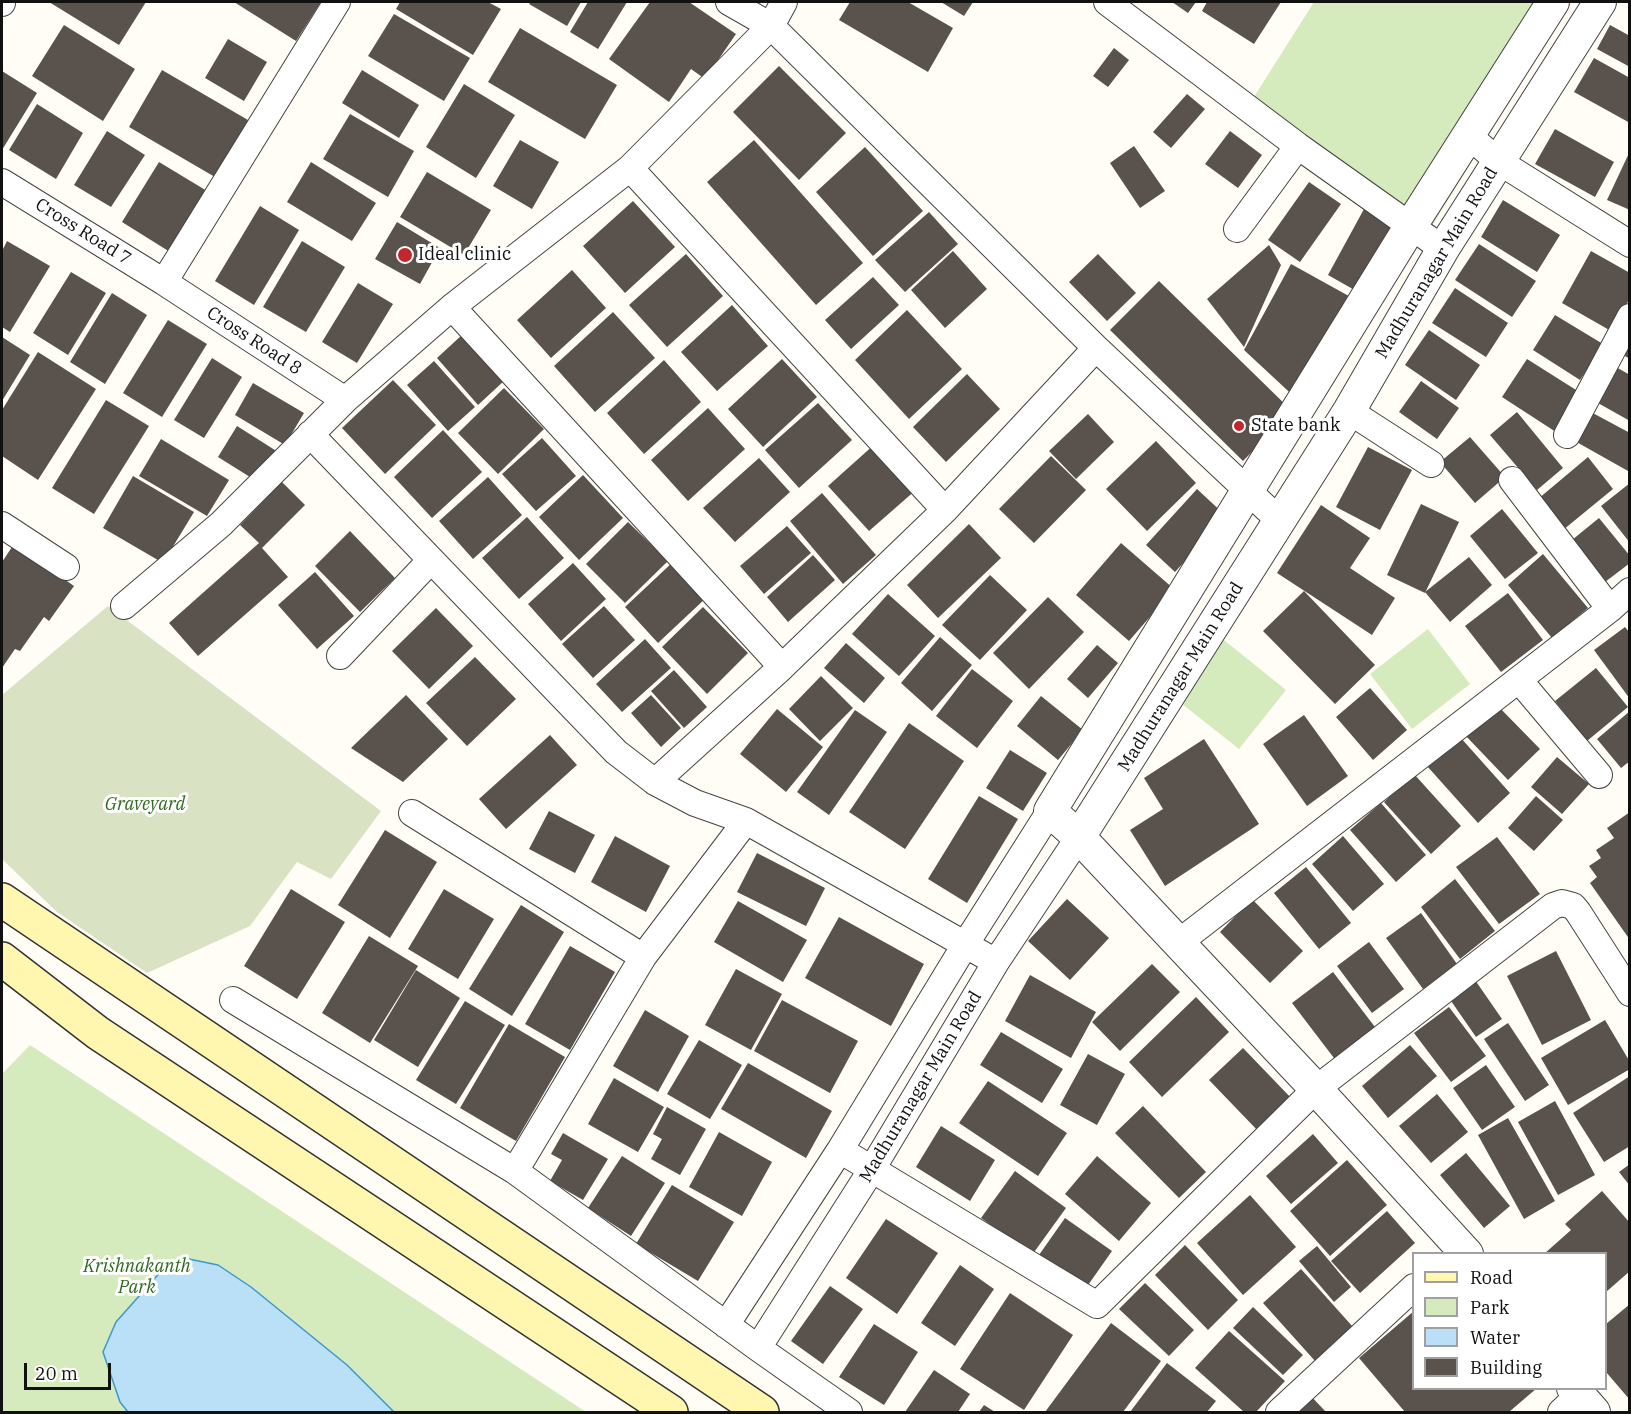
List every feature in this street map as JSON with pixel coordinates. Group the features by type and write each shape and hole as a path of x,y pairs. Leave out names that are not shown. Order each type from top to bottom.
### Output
{"main road":[{"path":"2,900 762,1413"},
{"path":"2,959 98,1033 671,1413"}],"street":[{"path":"164,282 337,2"},
{"path":"729,2 771,26 1096,348 1280,521"},
{"path":"124,606 221,524 345,400 452,307 630,168 771,26 784,2"},
{"path":"1107,2 1298,146 1443,249"},
{"name":"Madhuranagar Main Road","path":"726,1325 840,1150 1410,226 1553,2"},
{"name":"Madhuranagar Main Road","path":"758,1348 872,1170 996,962 1079,837 1349,411 1443,249 1600,2"},
{"path":"1468,135 1498,161 1629,244"},
{"path":"1237,229 1298,146"},
{"path":"630,168 945,510"},
{"name":"Cross Road 7","path":"2,182 164,282"},
{"name":"Cross Road 8","path":"164,282 345,400"},
{"path":"452,307 782,667"},
{"path":"1568,435 1629,317"},
{"path":"655,782 782,667 945,510 1096,348"},
{"path":"1349,411 1431,464"},
{"path":"310,434 616,752 655,782 695,802 746,821 996,962"},
{"path":"1512,480 1610,609"},
{"path":"2,525 66,567"},
{"path":"340,656 431,560"},
{"path":"1178,943 1610,609 1629,591"},
{"path":"1519,680 1599,775"},
{"path":"1050,811 1079,837 1316,1089 1459,1251"},
{"path":"412,813 643,957"},
{"path":"515,1171 643,957 746,821"},
{"path":"840,1150 1097,1305 1316,1089 1553,906 1562,903 1572,906 1578,912 1629,993"},
{"path":"233,1000 515,1171 849,1413"},
{"path":"1279,1413 1412,1288"}],"green space":[{"path":"1314,2 1570,2 1432,226 1254,97"},
{"name":"Graveyard","path":"108,606 381,811 331,879 297,862 250,926 147,973 57,912 2,859 2,695"},
{"path":"1428,629 1470,684 1412,729 1370,674"},
{"path":"1219,636 1286,690 1239,749 1172,696"},
{"name":"Krishnakanth Park","path":"30,1045 586,1412 2,1412 2,1074"}],"water":[{"path":"184,1258 218,1265 251,1287 347,1365 394,1412 128,1412 120,1402 103,1352 116,1322 164,1268"}],"building":[{"path":"49,2 146,2 119,45"},
{"path":"234,2 321,2 296,41"},
{"path":"400,2 488,2 501,9 473,55 396,9"},
{"path":"531,2 581,2 567,26 529,4"},
{"path":"588,2 627,2 598,49 570,32"},
{"path":"650,2 689,2 736,34 705,79 691,69 669,102 609,59"},
{"path":"850,2 908,2 953,28 928,72 839,20"},
{"path":"941,2 973,2 964,16"},
{"path":"1172,2 1196,2 1188,13"},
{"path":"1207,2 1281,2 1254,44 1202,11"},
{"path":"394,14 470,58 444,101 368,56"},
{"path":"64,25 135,69 103,121 32,76"},
{"path":"1610,25 1630,36 1630,67 1597,49"},
{"path":"520,28 617,85 585,139 488,82"},
{"path":"228,39 267,62 244,101 205,78"},
{"path":"1114,48 1129,60 1108,87 1093,76"},
{"path":"1594,58 1630,78 1630,123 1574,92"},
{"path":"779,66 846,133 799,180 733,112"},
{"path":"162,70 248,120 215,177 129,127"},
{"path":"362,70 419,105 399,138 342,103"},
{"path":"2,71 37,93 2,150"},
{"path":"464,84 515,115 476,178 426,147"},
{"path":"1187,94 1205,109 1171,148 1153,132"},
{"path":"37,104 83,133 56,179 9,150"},
{"path":"350,114 414,151 388,197 323,159"},
{"path":"1555,129 1614,162 1595,197 1535,164"},
{"path":"107,131 145,155 111,207 74,185"},
{"path":"1230,131 1262,155 1238,188 1205,164"},
{"path":"520,140 559,162 532,209 493,186"},
{"path":"754,140 863,263 816,305 707,182"},
{"path":"1134,146 1165,191 1140,208 1110,163"},
{"path":"865,147 923,211 873,256 816,192"},
{"path":"1630,151 1630,210 1607,200"},
{"path":"159,162 207,191 170,252 122,222"},
{"path":"311,162 376,203 352,241 287,202"},
{"path":"427,172 491,210 464,255 400,217"},
{"path":"1309,182 1341,204 1300,262 1268,240"},
{"path":"1503,200 1560,235 1537,272 1481,237"},
{"path":"633,201 675,247 625,293 583,246"},
{"path":"260,206 299,230 254,305 215,281"},
{"path":"1364,209 1394,225 1358,292 1328,275"},
{"path":"929,212 958,244 905,292 875,260"},
{"path":"397,222 440,248 420,284 375,259"},
{"path":"7,241 50,266 10,332 2,327 2,251"},
{"path":"302,241 345,267 306,332 263,307"},
{"path":"1479,244 1536,281 1512,317 1455,280"},
{"path":"1269,245 1281,265 1244,347 1207,299"},
{"path":"953,251 987,289 945,328 911,290"},
{"path":"1591,251 1630,273 1630,298 1611,331 1562,303"},
{"path":"686,254 723,296 667,347 629,305"},
{"path":"1098,254 1136,293 1107,321 1069,282"},
{"path":"1291,264 1356,300 1300,402 1244,350"},
{"path":"572,270 606,308 551,358 517,320"},
{"path":"71,272 106,293 68,355 33,333"},
{"path":"873,277 899,305 851,349 825,320"},
{"path":"1159,281 1292,411 1243,461 1110,330"},
{"path":"358,283 393,304 357,363 322,342"},
{"path":"1455,288 1508,323 1486,357 1432,323"},
{"path":"112,293 147,315 105,384 70,362"},
{"path":"732,305 768,346 717,391 681,352"},
{"path":"907,310 962,369 909,419 855,360"},
{"path":"613,312 655,358 595,412 554,366"},
{"path":"1555,315 1603,344 1580,380 1533,350"},
{"path":"168,320 207,344 162,417 123,393"},
{"path":"1429,330 1480,365 1456,400 1405,365"},
{"path":"463,334 505,380 478,405 437,358"},
{"path":"2,337 30,355 2,401"},
{"path":"1630,340 1630,359 1620,353"},
{"path":"38,352 96,389 38,480 2,456 2,410"},
{"path":"212,358 242,377 204,438 174,420"},
{"path":"782,359 817,397 763,447 728,409"},
{"path":"1527,359 1584,395 1559,434 1502,397"},
{"path":"664,360 701,402 644,454 607,413"},
{"path":"434,361 475,407 448,431 407,385"},
{"path":"1609,363 1630,375 1630,421 1589,398"},
{"path":"967,374 1000,409 946,462 913,427"},
{"path":"393,380 436,425 385,474 342,428"},
{"path":"1421,381 1459,408 1437,439 1399,412"},
{"path":"253,383 304,413 285,445 235,415"},
{"path":"504,388 544,429 498,474 458,433"},
{"path":"106,400 149,426 94,514 52,488"},
{"path":"818,403 852,440 799,488 765,450"},
{"path":"708,408 745,449 688,501 651,460"},
{"path":"1589,411 1630,433 1628,471 1573,440"},
{"path":"1517,412 1563,468 1537,490 1490,435"},
{"path":"1088,414 1114,442 1076,479 1049,451"},
{"path":"237,426 278,452 258,482 218,457"},
{"path":"443,430 482,472 432,518 394,477"},
{"path":"1470,437 1505,477 1475,503 1440,462"},
{"path":"542,438 576,476 536,511 502,474"},
{"path":"161,439 229,480 207,516 139,476"},
{"path":"1156,441 1196,483 1147,531 1106,489"},
{"path":"876,443 917,489 869,531 828,486"},
{"path":"1368,447 1412,470 1380,530 1336,507"},
{"path":"1051,456 1086,490 1034,543 999,509"},
{"path":"1588,457 1613,489 1563,530 1538,499"},
{"path":"759,458 790,492 735,542 703,508"},
{"path":"583,475 623,518 579,560 539,517"},
{"path":"133,476 194,512 163,563 103,528"},
{"path":"488,477 522,515 473,559 439,521"},
{"path":"282,482 305,505 262,548 288,577 198,656 169,623 259,543 240,525"},
{"path":"1630,483 1630,543 1601,506"},
{"path":"1197,489 1226,516 1175,572 1146,545"},
{"path":"822,493 876,555 843,584 790,521"},
{"path":"1421,504 1459,522 1425,593 1387,575"},
{"path":"1321,505 1370,538 1350,568 1395,598 1372,635 1277,573"},
{"path":"1502,509 1538,553 1505,579 1470,536"},
{"path":"527,517 564,558 519,599 482,558"},
{"path":"1599,518 1630,556 1630,563 1605,582 1572,540"},
{"path":"628,522 668,561 625,603 586,564"},
{"path":"969,524 1001,558 938,618 907,585"},
{"path":"787,526 811,553 764,594 740,566"},
{"path":"350,531 395,578 360,612 315,566"},
{"path":"1121,543 1174,589 1129,641 1076,595"},
{"path":"14,544 74,586 49,621 44,617 20,651 15,649 2,668 2,562"},
{"path":"1543,554 1588,608 1552,638 1508,585"},
{"path":"813,555 835,580 788,622 767,597"},
{"path":"1469,557 1492,585 1450,622 1425,592"},
{"path":"674,561 707,597 658,643 625,607"},
{"path":"573,563 606,599 561,641 528,604"},
{"path":"315,572 354,616 317,649 278,605"},
{"path":"990,575 1027,610 980,660 942,625"},
{"path":"1304,591 1375,665 1335,704 1263,631"},
{"path":"1508,593 1543,640 1501,672 1465,626"},
{"path":"888,594 935,636 899,676 852,634"},
{"path":"1048,597 1084,632 1029,689 993,653"},
{"path":"604,606 635,640 593,678 562,644"},
{"path":"703,607 748,653 707,694 662,647"},
{"path":"436,608 473,646 429,689 392,651"},
{"path":"1625,627 1630,633 1630,699 1594,650"},
{"path":"940,637 972,665 932,711 901,683"},
{"path":"645,639 671,668 622,712 596,684"},
{"path":"846,643 885,678 864,703 824,668"},
{"path":"1097,645 1118,663 1088,698 1067,679"},
{"path":"475,657 516,699 467,746 426,703"},
{"path":"1596,668 1628,707 1587,741 1555,701"},
{"path":"972,669 1013,701 977,748 936,716"},
{"path":"674,670 707,707 684,728 651,691"},
{"path":"821,676 853,708 820,741 789,709"},
{"path":"1370,688 1407,730 1373,760 1336,717"},
{"path":"406,695 448,739 403,782 351,748"},
{"path":"651,695 681,728 661,747 631,713"},
{"path":"1041,696 1083,730 1058,760 1017,726"},
{"path":"1495,703 1540,749 1508,780 1464,734"},
{"path":"777,709 823,747 786,792 740,754"},
{"path":"855,710 887,732 829,815 797,792"},
{"path":"1630,711 1630,761 1621,768 1597,739"},
{"path":"1304,715 1348,776 1307,806 1263,744"},
{"path":"909,723 964,761 905,849 849,812"},
{"path":"550,735 577,765 506,829 479,799"},
{"path":"1460,737 1510,793 1478,823 1427,766"},
{"path":"1204,739 1259,824 1165,886 1130,830 1163,809 1144,778"},
{"path":"1010,750 1047,773 1023,811 986,788"},
{"path":"1557,757 1589,784 1562,814 1531,787"},
{"path":"1414,774 1461,826 1431,854 1384,802"},
{"path":"979,796 1018,819 967,903 928,879"},
{"path":"1536,796 1563,820 1534,851 1508,828"},
{"path":"1381,803 1426,855 1396,882 1350,830"},
{"path":"549,811 595,835 575,873 529,849"},
{"path":"1630,812 1630,940 1590,883 1597,877 1589,866 1601,858 1596,850 1614,838 1607,828"},
{"path":"385,830 437,862 390,938 338,905"},
{"path":"615,836 670,866 646,912 591,882"},
{"path":"1343,836 1384,884 1353,911 1312,864"},
{"path":"1497,837 1540,894 1499,924 1456,867"},
{"path":"757,853 825,888 806,926 737,892"},
{"path":"1306,867 1351,923 1319,949 1274,893"},
{"path":"1455,879 1495,931 1460,959 1421,907"},
{"path":"291,889 345,922 297,999 244,966"},
{"path":"444,889 494,919 458,979 408,949"},
{"path":"1067,899 1109,938 1070,980 1028,941"},
{"path":"1252,899 1303,951 1270,983 1220,932"},
{"path":"738,901 807,940 783,982 714,942"},
{"path":"521,905 564,932 512,1016 469,989"},
{"path":"1421,913 1457,964 1423,989 1386,938"},
{"path":"839,917 924,964 891,1026 805,978"},
{"path":"369,936 418,966 370,1043 322,1013"},
{"path":"1369,942 1404,989 1372,1013 1337,966"},
{"path":"570,946 615,972 570,1050 525,1024"},
{"path":"1556,951 1591,1020 1542,1045 1507,976"},
{"path":"1152,964 1180,992 1120,1051 1092,1022"},
{"path":"736,969 782,994 751,1050 705,1025"},
{"path":"416,970 460,998 418,1067 374,1040"},
{"path":"1333,972 1378,1031 1337,1062 1292,1003"},
{"path":"1030,975 1096,1012 1071,1058 1005,1021"},
{"path":"1475,980 1502,1019 1476,1037 1449,998"},
{"path":"1196,997 1229,1032 1162,1097 1129,1062"},
{"path":"782,1000 858,1041 830,1093 754,1051"},
{"path":"465,1001 505,1025 456,1104 416,1080"},
{"path":"1449,1007 1486,1056 1451,1082 1414,1033"},
{"path":"645,1010 689,1036 658,1092 613,1066"},
{"path":"1605,1020 1630,1062 1630,1069 1568,1105 1541,1058"},
{"path":"1508,1023 1549,1085 1525,1101 1484,1039"},
{"path":"509,1024 565,1057 516,1141 460,1108"},
{"path":"1001,1032 1063,1069 1042,1103 980,1065"},
{"path":"699,1040 742,1065 710,1119 667,1094"},
{"path":"1410,1045 1437,1076 1388,1118 1362,1086"},
{"path":"1243,1048 1293,1100 1260,1133 1209,1080"},
{"path":"1088,1054 1125,1074 1097,1125 1060,1105"},
{"path":"748,1063 832,1111 806,1158 721,1109"},
{"path":"1486,1065 1515,1107 1482,1130 1453,1088"},
{"path":"1630,1076 1630,1146 1604,1162 1573,1113"},
{"path":"614,1078 664,1107 638,1152 588,1124"},
{"path":"988,1081 1067,1133 1038,1176 959,1123"},
{"path":"1437,1094 1468,1132 1431,1163 1399,1126"},
{"path":"1555,1101 1595,1175 1558,1195 1518,1122"},
{"path":"1143,1106 1206,1172 1179,1198 1115,1133"},
{"path":"667,1107 706,1129 680,1175 651,1159 662,1139 653,1134"},
{"path":"1508,1118 1555,1201 1524,1219 1478,1135"},
{"path":"941,1126 995,1160 970,1201 916,1167"},
{"path":"719,1132 772,1162 742,1216 689,1187"},
{"path":"563,1133 608,1159 583,1200 550,1181 562,1160 551,1154"},
{"path":"1313,1134 1338,1163 1291,1204 1266,1176"},
{"path":"1466,1153 1510,1206 1484,1228 1440,1175"},
{"path":"622,1156 665,1183 631,1236 588,1208"},
{"path":"1097,1156 1151,1203 1119,1241 1065,1194"},
{"path":"1347,1160 1387,1205 1330,1256 1290,1211"},
{"path":"1630,1164 1630,1186 1619,1172"},
{"path":"1015,1171 1066,1208 1032,1255 981,1218"},
{"path":"672,1185 734,1222 698,1281 636,1244"},
{"path":"1602,1191 1630,1223 1630,1271 1607,1291 1607,1252 1546,1252 1571,1230 1565,1224"},
{"path":"1250,1195 1296,1247 1243,1295 1197,1243"},
{"path":"1387,1211 1415,1243 1360,1293 1331,1261"},
{"path":"1065,1218 1112,1251 1086,1288 1039,1255"},
{"path":"886,1219 938,1253 897,1314 846,1278"},
{"path":"1185,1245 1238,1300 1208,1330 1155,1275"},
{"path":"1317,1246 1351,1287 1334,1302 1299,1261"},
{"path":"960,1265 994,1289 955,1346 921,1323"},
{"path":"1301,1269 1353,1327 1315,1361 1263,1303"},
{"path":"1145,1283 1194,1330 1169,1356 1119,1309"},
{"path":"830,1286 863,1309 823,1364 791,1341"},
{"path":"1010,1293 1073,1335 1024,1410 960,1369"},
{"path":"1630,1304 1630,1400 1607,1373 1607,1323"},
{"path":"1253,1307 1303,1355 1283,1375 1233,1328"},
{"path":"1412,1313 1412,1390 1535,1390 1509,1412 1405,1412 1359,1358"},
{"path":"1111,1323 1161,1361 1123,1412 1045,1412"},
{"path":"874,1324 918,1352 884,1405 839,1377"},
{"path":"1229,1331 1285,1381 1256,1412 1244,1412 1195,1368"},
{"path":"1167,1363 1216,1401 1207,1412 1130,1412"},
{"path":"934,1370 970,1394 958,1412 905,1412"},
{"path":"1308,1393 1326,1412 1287,1412"},
{"path":"984,1405 995,1412 979,1412"}],"place":[{"name":"Ideal clinic","path":"405,255"},
{"name":"State bank","path":"1239,426"}]}
